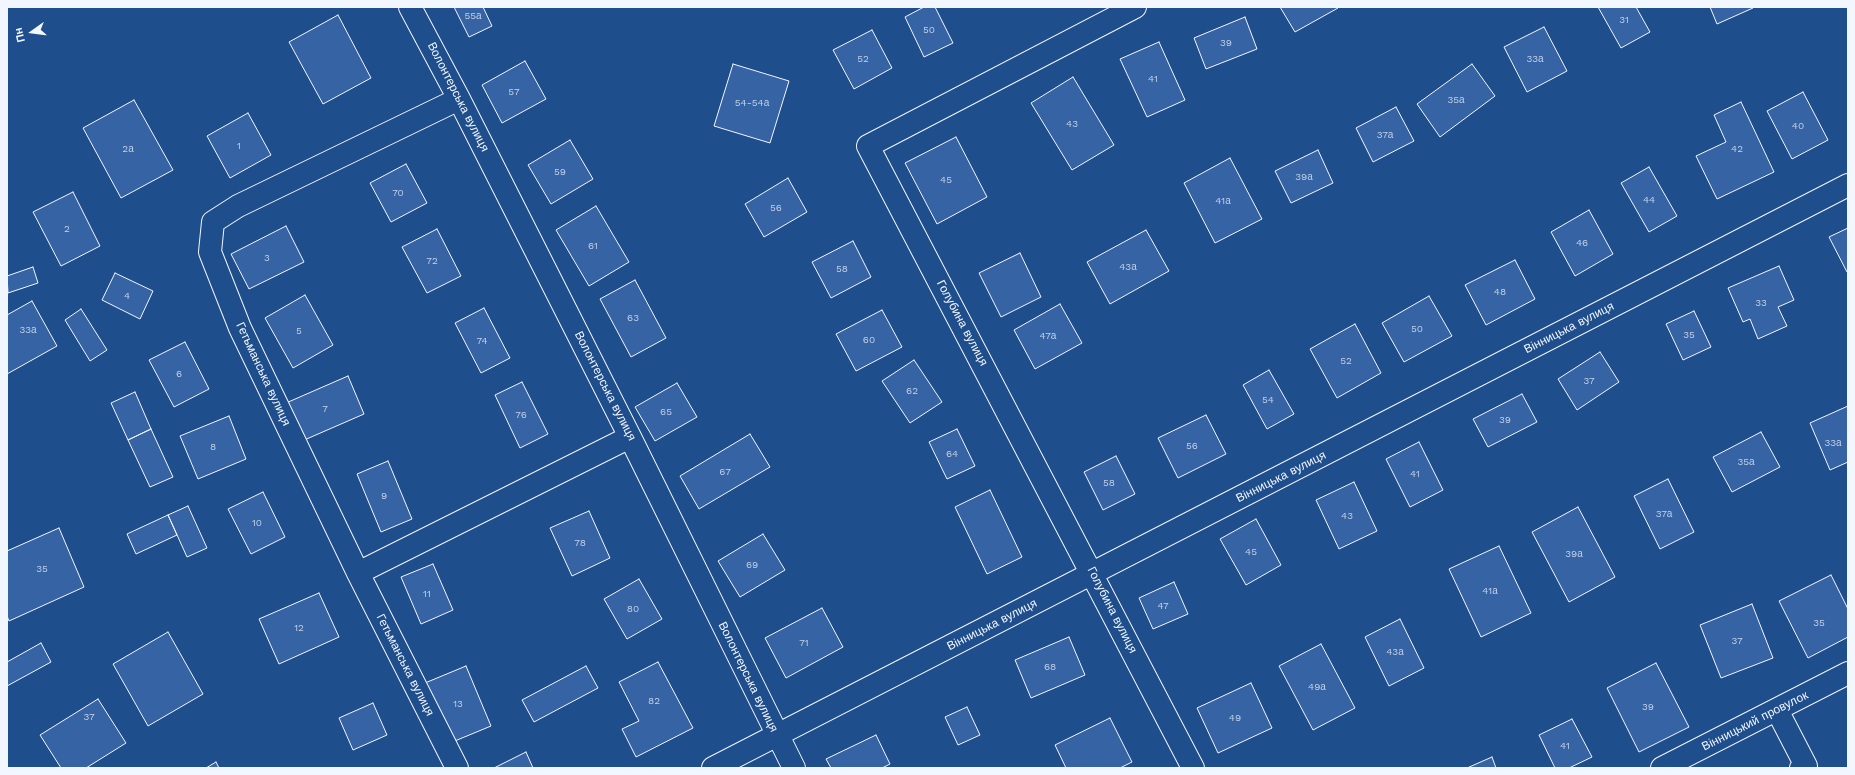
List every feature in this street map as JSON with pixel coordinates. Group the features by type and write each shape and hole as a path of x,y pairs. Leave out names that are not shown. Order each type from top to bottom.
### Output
{"street":[{"name":"Волонтерська вулиця","path":"410,7 459,99 630,436 776,735 794,768"},
{"name":"Голубина вулиця","path":"1135,7 868,146 1193,768"},
{"name":"Гетьманська вулиця","path":"457,768 358,573 240,328 210,252 213,222 238,206 459,99"},
{"name":"Вінницька вулиця","path":"713,768 1848,184"},
{"path":"358,573 630,436"},
{"name":"Вінницький провулок","path":"1662,768 1848,673"},
{"path":"1776,710 1806,766 1801,768"}],"building":[{"path":"454,7 483,7 492,26 469,37"},
{"path":"924,7 935,7 953,43 924,57 905,17"},
{"path":"1280,7 1338,7 1338,8 1295,32"},
{"path":"1598,7 1636,7 1650,32 1621,48"},
{"path":"1710,7 1752,7 1753,8 1717,24"},
{"path":"338,15 371,78 323,104 289,42"},
{"path":"1245,17 1257,49 1206,69 1194,38"},
{"path":"1544,27 1567,71 1527,92 1504,47"},
{"path":"872,30 892,68 854,89 833,50"},
{"path":"1159,42 1185,100 1147,117 1120,59"},
{"path":"525,61 546,99 502,123 482,85"},
{"path":"733,64 789,81 770,143 714,126"},
{"path":"1472,64 1495,96 1440,137 1417,104"},
{"path":"1073,77 1114,145 1072,170 1031,103"},
{"path":"1803,92 1828,140 1792,159 1767,111"},
{"path":"134,100 173,170 121,198 83,128"},
{"path":"1741,102 1774,172 1717,199 1696,156 1726,142 1714,115"},
{"path":"1396,107 1414,141 1373,162 1356,128"},
{"path":"248,113 271,155 230,178 207,136"},
{"path":"956,137 987,197 937,224 905,163"},
{"path":"570,140 593,179 551,204 528,165"},
{"path":"1318,150 1333,183 1291,203 1275,171"},
{"path":"1230,158 1262,219 1215,243 1184,183"},
{"path":"406,164 427,203 391,222 370,183"},
{"path":"1649,167 1677,216 1649,232 1621,183"},
{"path":"788,178 807,212 764,237 745,204"},
{"path":"73,192 100,246 61,266 33,212"},
{"path":"596,206 629,262 589,286 556,230"},
{"path":"1589,210 1613,254 1575,276 1551,232"},
{"path":"286,226 304,262 249,289 231,254"},
{"path":"1848,228 1848,271 1847,272 1829,237"},
{"path":"437,229 461,276 427,293 402,247"},
{"path":"1146,230 1169,271 1110,304 1087,262"},
{"path":"853,241 871,277 831,298 812,262"},
{"path":"1020,253 1041,297 1001,317 979,273"},
{"path":"1515,260 1535,299 1486,325 1465,285"},
{"path":"1779,266 1794,300 1778,307 1787,326 1758,339 1750,319 1743,322 1728,288"},
{"path":"33,267 38,283 8,293 7,276"},
{"path":"115,273 153,291 140,319 102,300"},
{"path":"635,280 666,338 631,357 600,299"},
{"path":"305,295 333,345 293,368 265,318"},
{"path":"1429,296 1452,336 1404,362 1382,323"},
{"path":"32,301 57,346 7,374 7,315"},
{"path":"1060,304 1082,343 1035,369 1014,330"},
{"path":"484,308 510,358 481,373 455,323"},
{"path":"81,309 107,350 90,361 65,320"},
{"path":"882,310 902,347 856,371 836,334"},
{"path":"1694,311 1711,347 1683,360 1666,324"},
{"path":"1355,324 1381,373 1337,398 1310,349"},
{"path":"185,342 209,389 174,407 149,360"},
{"path":"1600,352 1619,382 1577,410 1558,379"},
{"path":"914,360 942,402 910,423 882,381"},
{"path":"1269,370 1294,414 1267,429 1243,385"},
{"path":"348,376 364,414 302,441 286,403"},
{"path":"522,382 548,434 520,448 495,395"},
{"path":"677,383 697,417 655,441 635,407"},
{"path":"135,392 151,429 128,440 111,403"},
{"path":"1522,394 1537,422 1488,447 1473,419"},
{"path":"1848,406 1848,462 1830,470 1810,423"},
{"path":"1206,415 1226,454 1178,478 1158,438"},
{"path":"229,416 246,459 198,479 180,436"},
{"path":"151,429 173,477 150,487 128,440"},
{"path":"957,429 975,466 947,479 929,442"},
{"path":"1761,432 1780,467 1732,492 1713,457"},
{"path":"750,434 770,467 699,509 680,476"},
{"path":"1419,442 1443,490 1410,507 1386,459"},
{"path":"1116,456 1135,494 1103,510 1084,472"},
{"path":"388,461 412,519 381,532 357,474"},
{"path":"1668,479 1694,532 1660,549 1634,496"},
{"path":"1354,482 1377,531 1339,549 1316,500"},
{"path":"990,490 1022,557 987,574 955,507"},
{"path":"263,492 285,537 251,554 228,509"},
{"path":"188,506 207,548 187,557 168,515"},
{"path":"1578,507 1615,577 1569,602 1532,532"},
{"path":"589,511 610,558 572,576 550,528"},
{"path":"168,515 177,535 136,554 127,534"},
{"path":"1256,519 1281,565 1246,585 1220,539"},
{"path":"59,528 84,587 9,621 7,616 7,551"},
{"path":"763,534 785,570 740,597 718,561"},
{"path":"1499,546 1531,613 1481,637 1449,569"},
{"path":"433,564 453,610 421,624 401,577"},
{"path":"1831,575 1848,609 1848,637 1808,658 1779,601"},
{"path":"639,579 662,619 627,639 604,599"},
{"path":"1174,582 1188,614 1153,629 1139,598"},
{"path":"319,593 339,637 279,664 259,619"},
{"path":"1752,604 1773,658 1721,678 1700,625"},
{"path":"822,608 843,647 786,678 765,638"},
{"path":"1400,619 1424,668 1389,686 1365,637"},
{"path":"168,632 203,694 148,726 113,664"},
{"path":"1069,637 1085,675 1031,698 1015,660"},
{"path":"41,643 51,662 7,686 7,662"},
{"path":"1321,644 1355,708 1313,730 1279,666"},
{"path":"658,662 693,728 636,757 622,729 639,721 619,682"},
{"path":"1656,663 1689,727 1639,752 1607,688"},
{"path":"466,666 491,726 450,743 425,683"},
{"path":"586,666 598,688 534,722 522,700"},
{"path":"1251,683 1272,728 1218,753 1197,708"},
{"path":"98,699 126,743 86,768 61,768 40,735"},
{"path":"373,703 387,735 353,750 339,718"},
{"path":"967,707 980,735 958,745 945,717"},
{"path":"1110,718 1132,762 1120,768 1066,768 1055,745"},
{"path":"1572,719 1592,757 1569,768 1555,768 1539,735"},
{"path":"876,735 890,764 882,768 831,768 826,759"},
{"path":"526,752 533,768 494,768"},
{"path":"1492,757 1496,768 1467,768"},
{"path":"216,762 219,768 206,768"}]}
